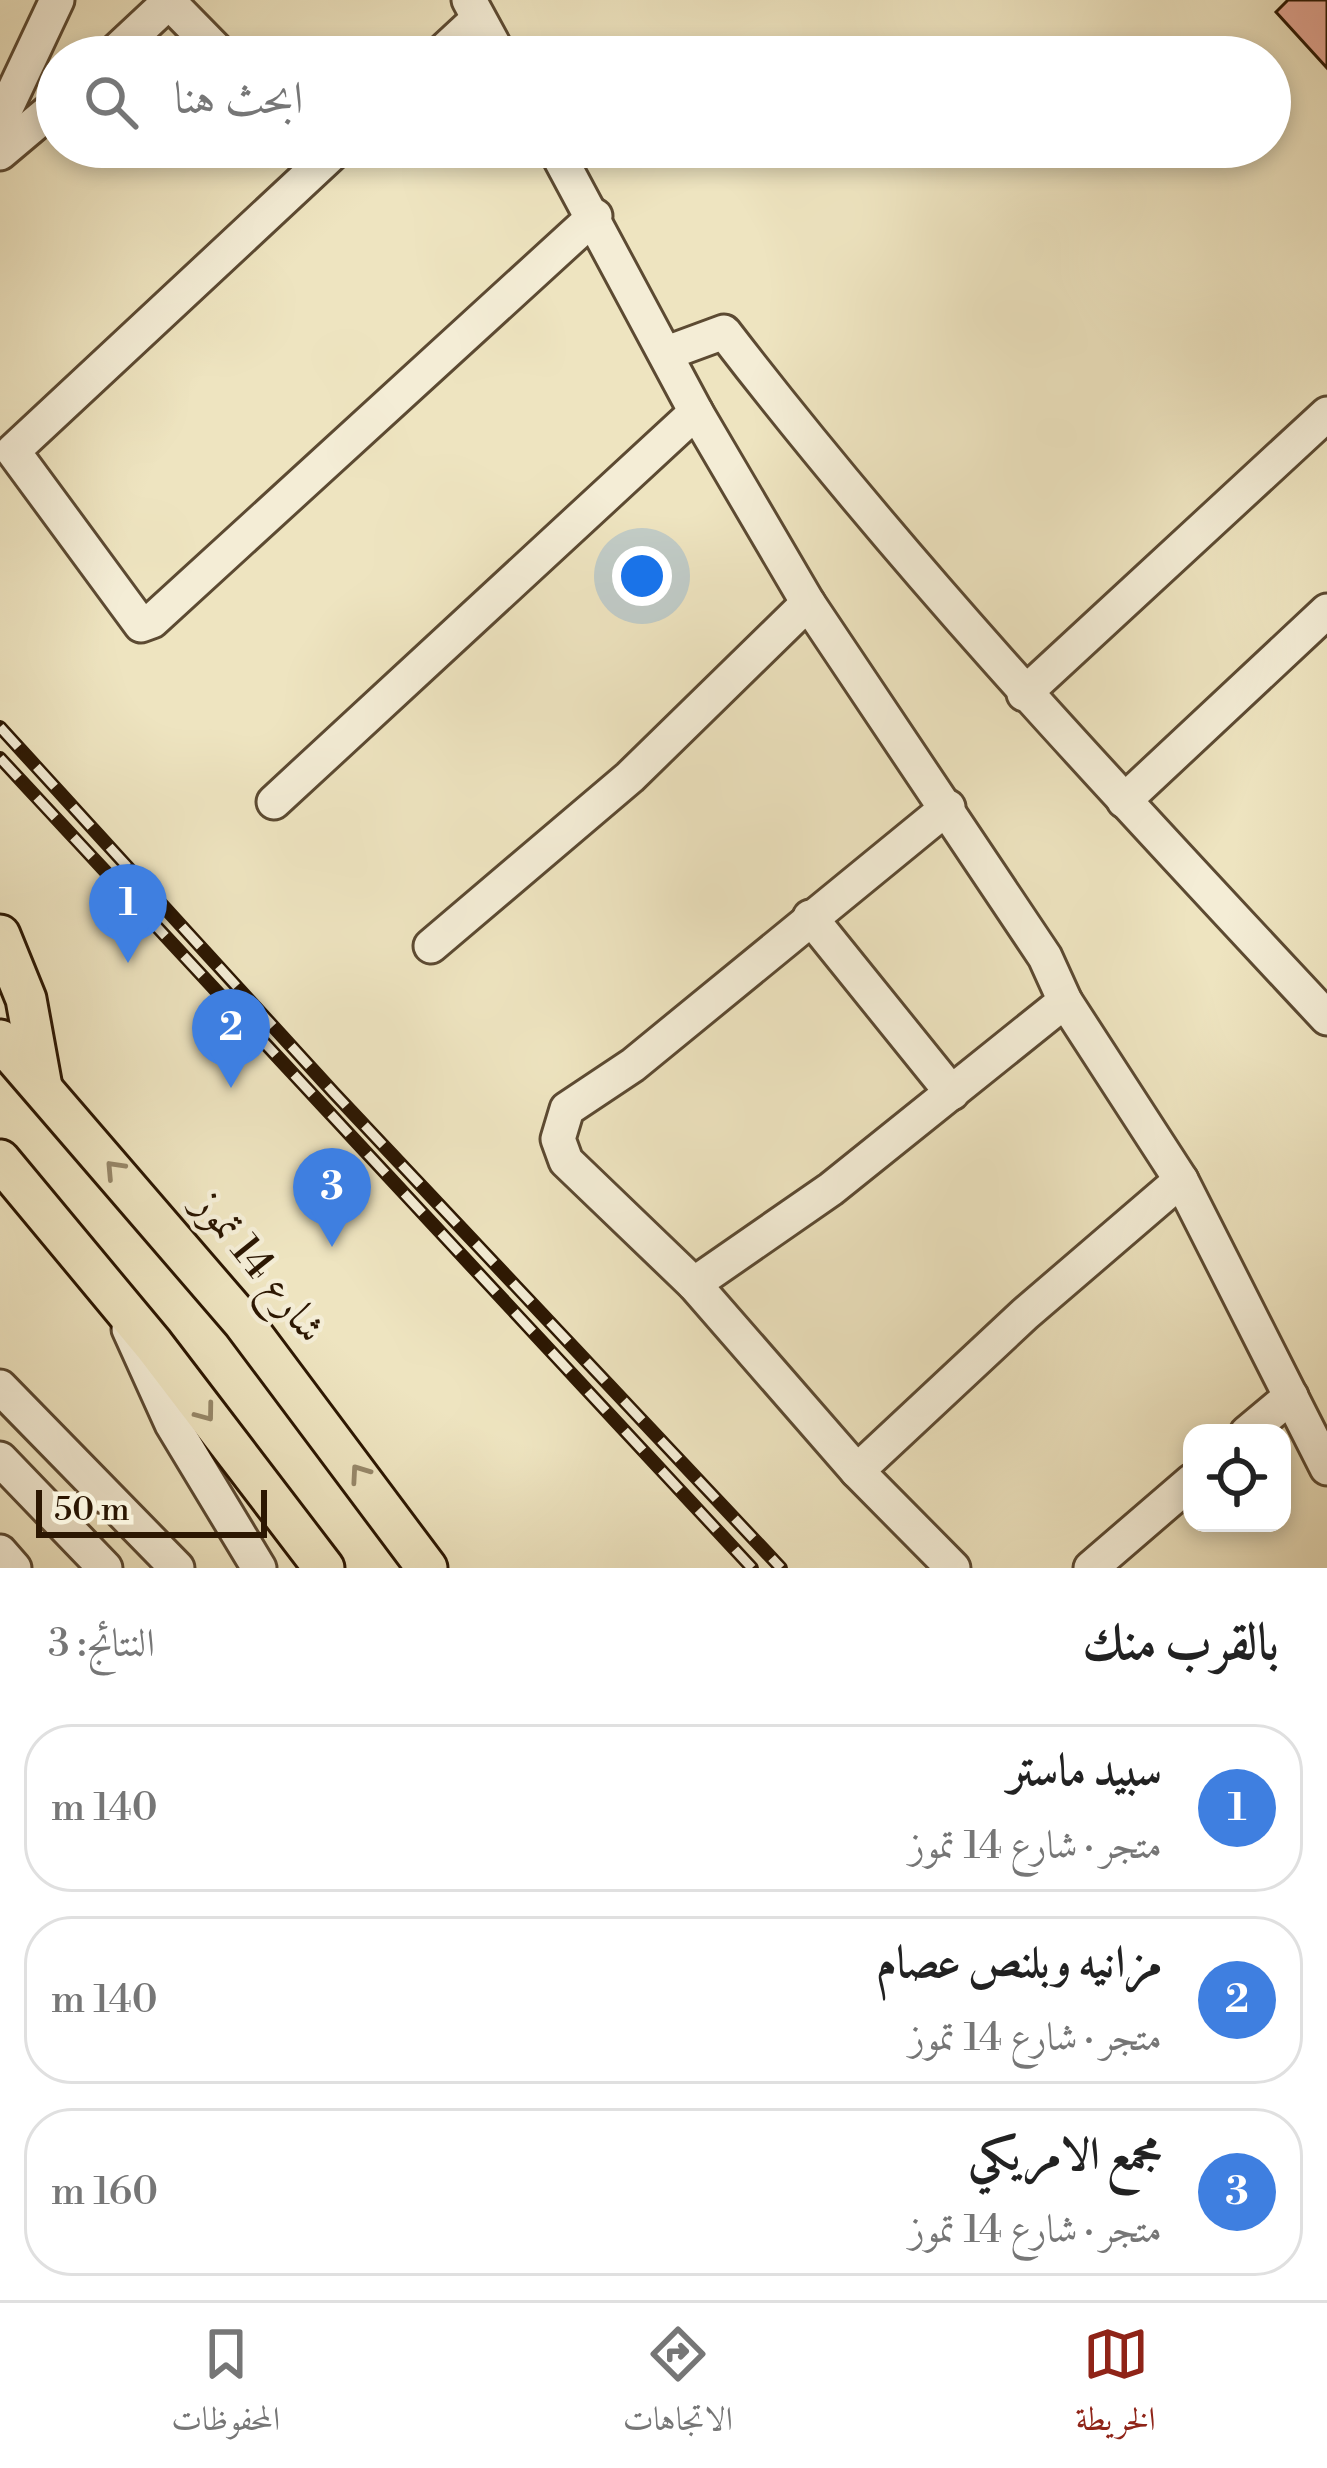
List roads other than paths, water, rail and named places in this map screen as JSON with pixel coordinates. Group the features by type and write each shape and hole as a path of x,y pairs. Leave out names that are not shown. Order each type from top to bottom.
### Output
{"main road":[{"path":"0,935 26,999 42,1087"},
{"name":"شارع 14 تموز","path":"0,1040 243,1322 427,1568"},
{"path":"0,1160 116,1300 324,1568"}],"street":[{"path":"40,36 57,0"},
{"path":"132,36 170,1 203,36"},
{"path":"453,36 473,10"},
{"path":"0,121 36,45"},
{"path":"0,153 36,123"},
{"path":"307,168 13,451 141,625 152,621 595,216"},
{"path":"566,168 696,412 808,603 1045,957 1065,1001 1181,1180 1327,1468"},
{"path":"668,353 724,332 833,474 1024,694 1327,1018"},
{"path":"274,802 696,412"},
{"path":"1024,694 1327,414"},
{"path":"431,946 630,777 808,603"},
{"path":"1124,801 1327,611"},
{"path":"948,807 633,1065 567,1109 558,1139 566,1161 694,1284 857,1471 953,1568"},
{"path":"810,917 952,1094"},
{"path":"694,1284 831,1189 1065,1001"},
{"path":"857,1471 1025,1314 1181,1180"},
{"path":"116,1300 172,1424 259,1568"},
{"path":"0,1387 177,1568"},
{"path":"1257,1424 1292,1396"},
{"path":"0,1459 105,1568"},
{"path":"1091,1568 1183,1489"},
{"path":"0,1552 14,1568"}],"railway":[{"path":"0,727 334,1093 781,1568"},
{"path":"0,758 752,1568"}],"place":[{"name":"سبيد ماستر","path":"128,963"},
{"name":"مزانيه وبلنص عصام","path":"231,1088"},
{"name":"مجمع الامريكي","path":"332,1247"}]}
